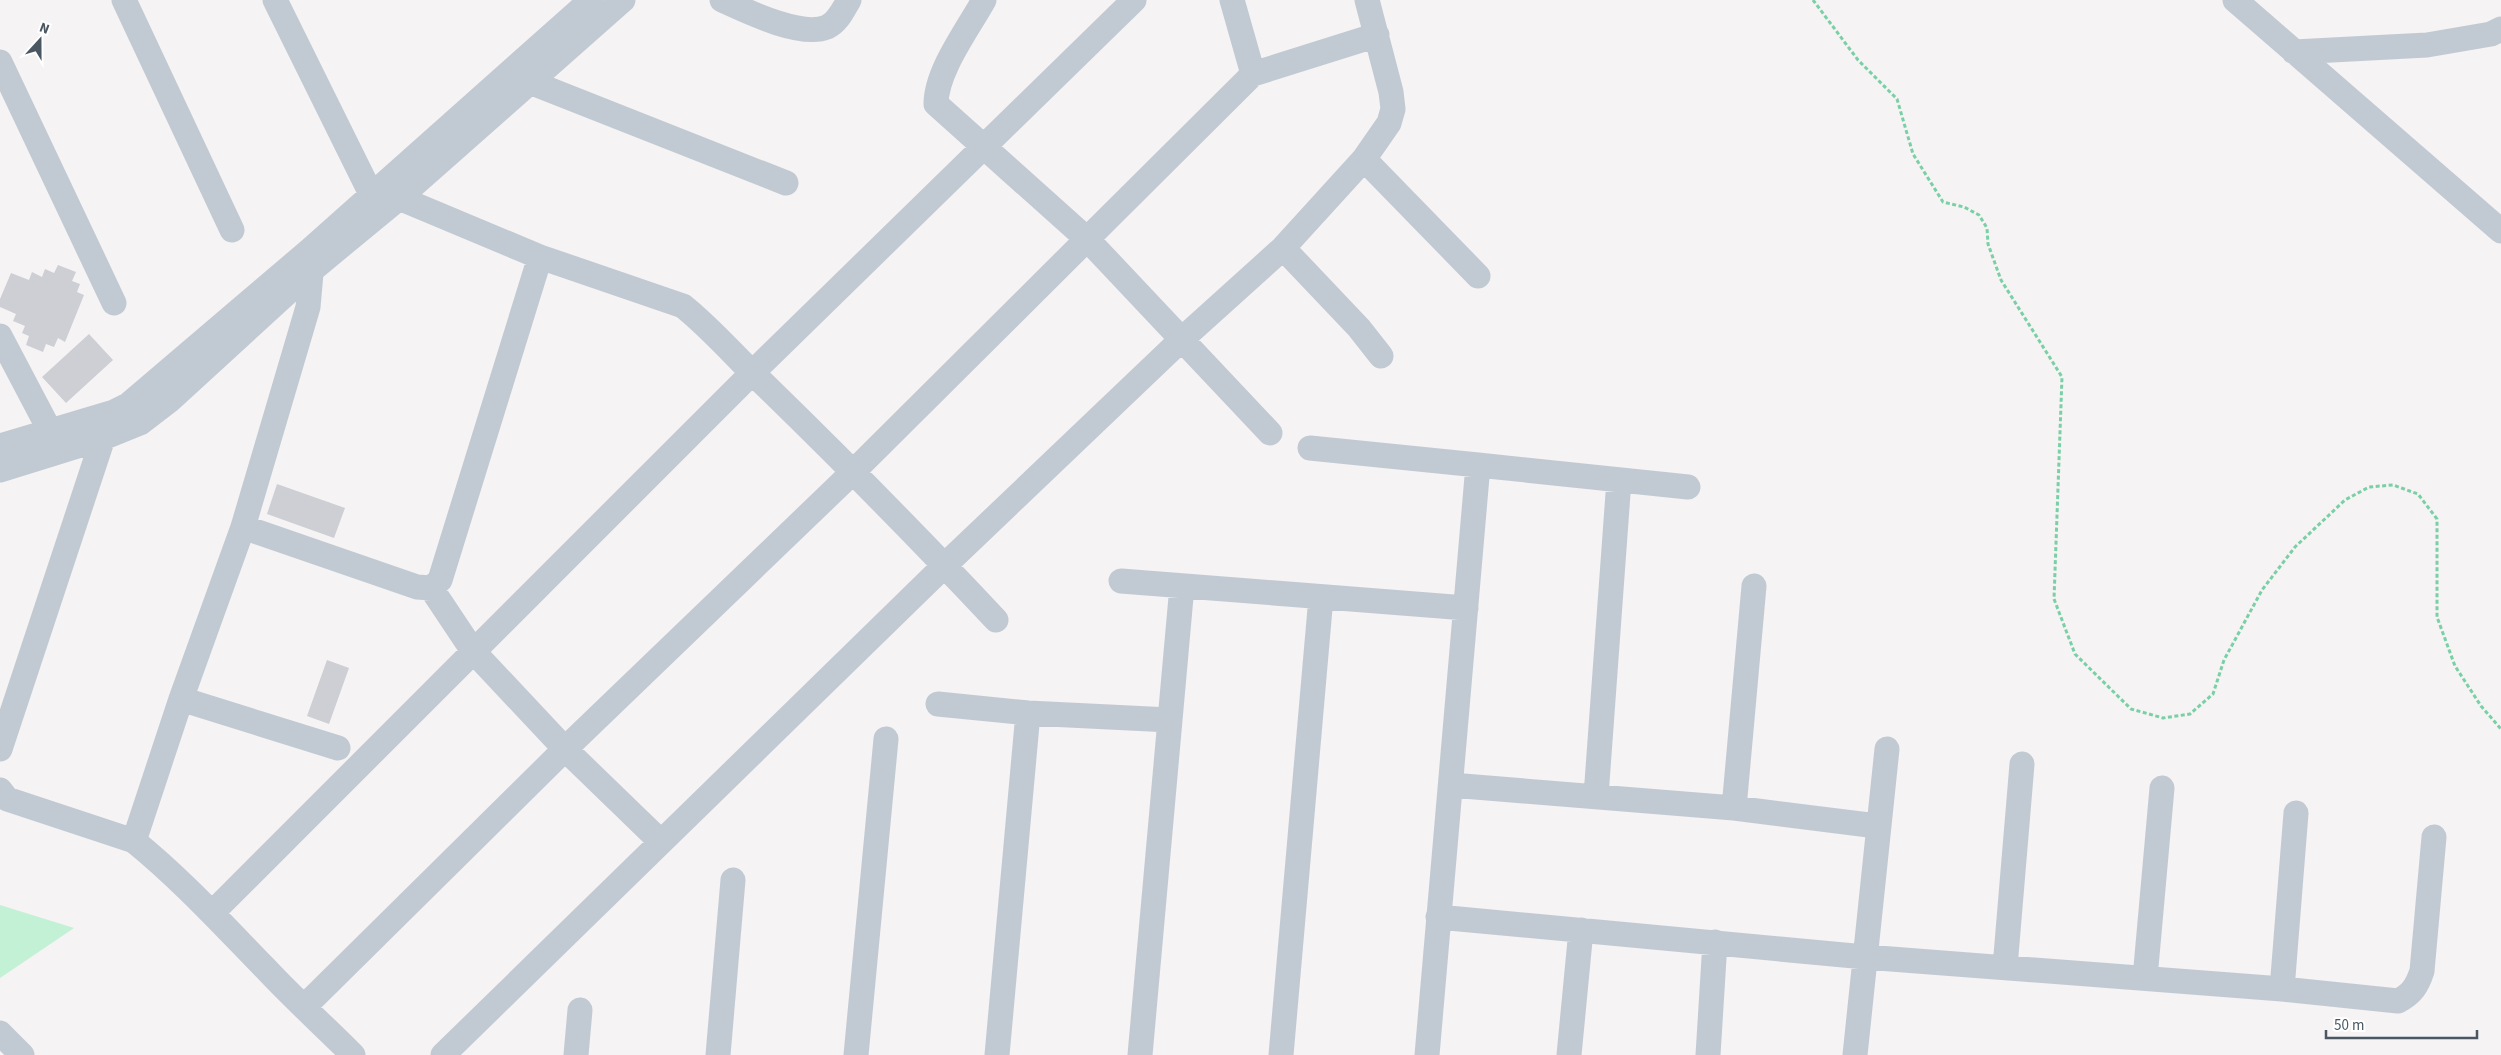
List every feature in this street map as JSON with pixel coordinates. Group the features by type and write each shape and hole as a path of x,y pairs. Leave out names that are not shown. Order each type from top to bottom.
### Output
{"street":[{"path":"124,0 232,230"},
{"path":"275,0 370,194"},
{"path":"0,470 103,438 140,423 170,400 312,259 370,194 591,0"},
{"path":"0,446 114,412 128,405 312,259 399,198 623,0"},
{"path":"722,0 749,12 798,28 813,30 828,26 834,22 848,0"},
{"path":"984,0 942,76 936,90 936,104 1088,240 1270,433"},
{"path":"212,913 752,373 985,148 1134,0"},
{"path":"1232,0 1253,74"},
{"path":"443,1055 660,841 944,566 1181,340 1283,248 1364,159 1389,123 1393,109 1377,35 1367,0"},
{"path":"2235,0 2501,231"},
{"path":"2294,52 2427,45 2491,34 2501,30"},
{"path":"304,1006 565,749 854,471 1253,74 1377,35"},
{"path":"0,62 114,303"},
{"path":"530,82 786,183"},
{"path":"1364,159 1478,276"},
{"path":"399,198 540,257 683,306 699,318 752,373 854,471 996,620"},
{"path":"1283,248 1359,328 1381,356"},
{"path":"243,527 417,587 430,588 440,580 540,257"},
{"path":"134,841 181,699 243,527 308,307 312,259"},
{"path":"0,336 50,431"},
{"path":"0,749 103,438"},
{"path":"1310,448 1688,487"},
{"path":"1427,1055 1478,465"},
{"path":"1596,796 1619,480"},
{"path":"1122,582 1466,608"},
{"path":"1140,1055 1182,586"},
{"path":"1734,808 1754,586"},
{"path":"430,588 473,651 565,749 660,841"},
{"path":"1281,1055 1321,597"},
{"path":"181,699 338,748"},
{"path":"938,704 1028,713 1170,720"},
{"path":"997,1055 1028,713"},
{"path":"856,1055 886,739"},
{"path":"1854,1055 1886,749"},
{"path":"2005,967 2022,764"},
{"path":"1451,785 1734,808 1877,826"},
{"path":"2145,978 2162,788"},
{"path":"0,790 7,799 134,841 158,860 353,1055"},
{"path":"2282,989 2296,812"},
{"path":"1438,917 1865,957 2282,989 2398,1001 2409,995 2417,984 2422,971 2434,837"},
{"path":"718,1055 734,880"},
{"path":"1569,1055 1581,930"},
{"path":"1708,1055 1715,942"},
{"path":"576,1055 580,1010"},
{"path":"0,1032 22,1055"}],"path":[{"path":"1813,0 1858,60 1897,99 1914,154 1943,202 1964,207 1979,215 1987,228 1988,244 2001,280 2062,377 2054,599 2075,654 2132,709 2163,718 2190,714 2213,694 2224,660 2262,590 2294,547 2345,500 2369,487 2393,485 2418,494 2437,519 2437,617 2455,666 2481,706 2501,729"}],"green space":[{"path":"0,905 74,928 0,978"}],"building":[{"path":"58,265 76,272 72,281 80,284 77,292 84,295 65,342 58,338 54,347 46,344 43,352 26,345 29,336 22,333 25,326 13,321 16,314 0,307 0,299 11,273 29,280 32,272 42,277 45,269 54,273"},
{"path":"89,334 113,360 66,403 42,377"},
{"path":"277,484 345,508 334,538 267,514"},
{"path":"327,660 349,668 329,724 307,716"}]}
